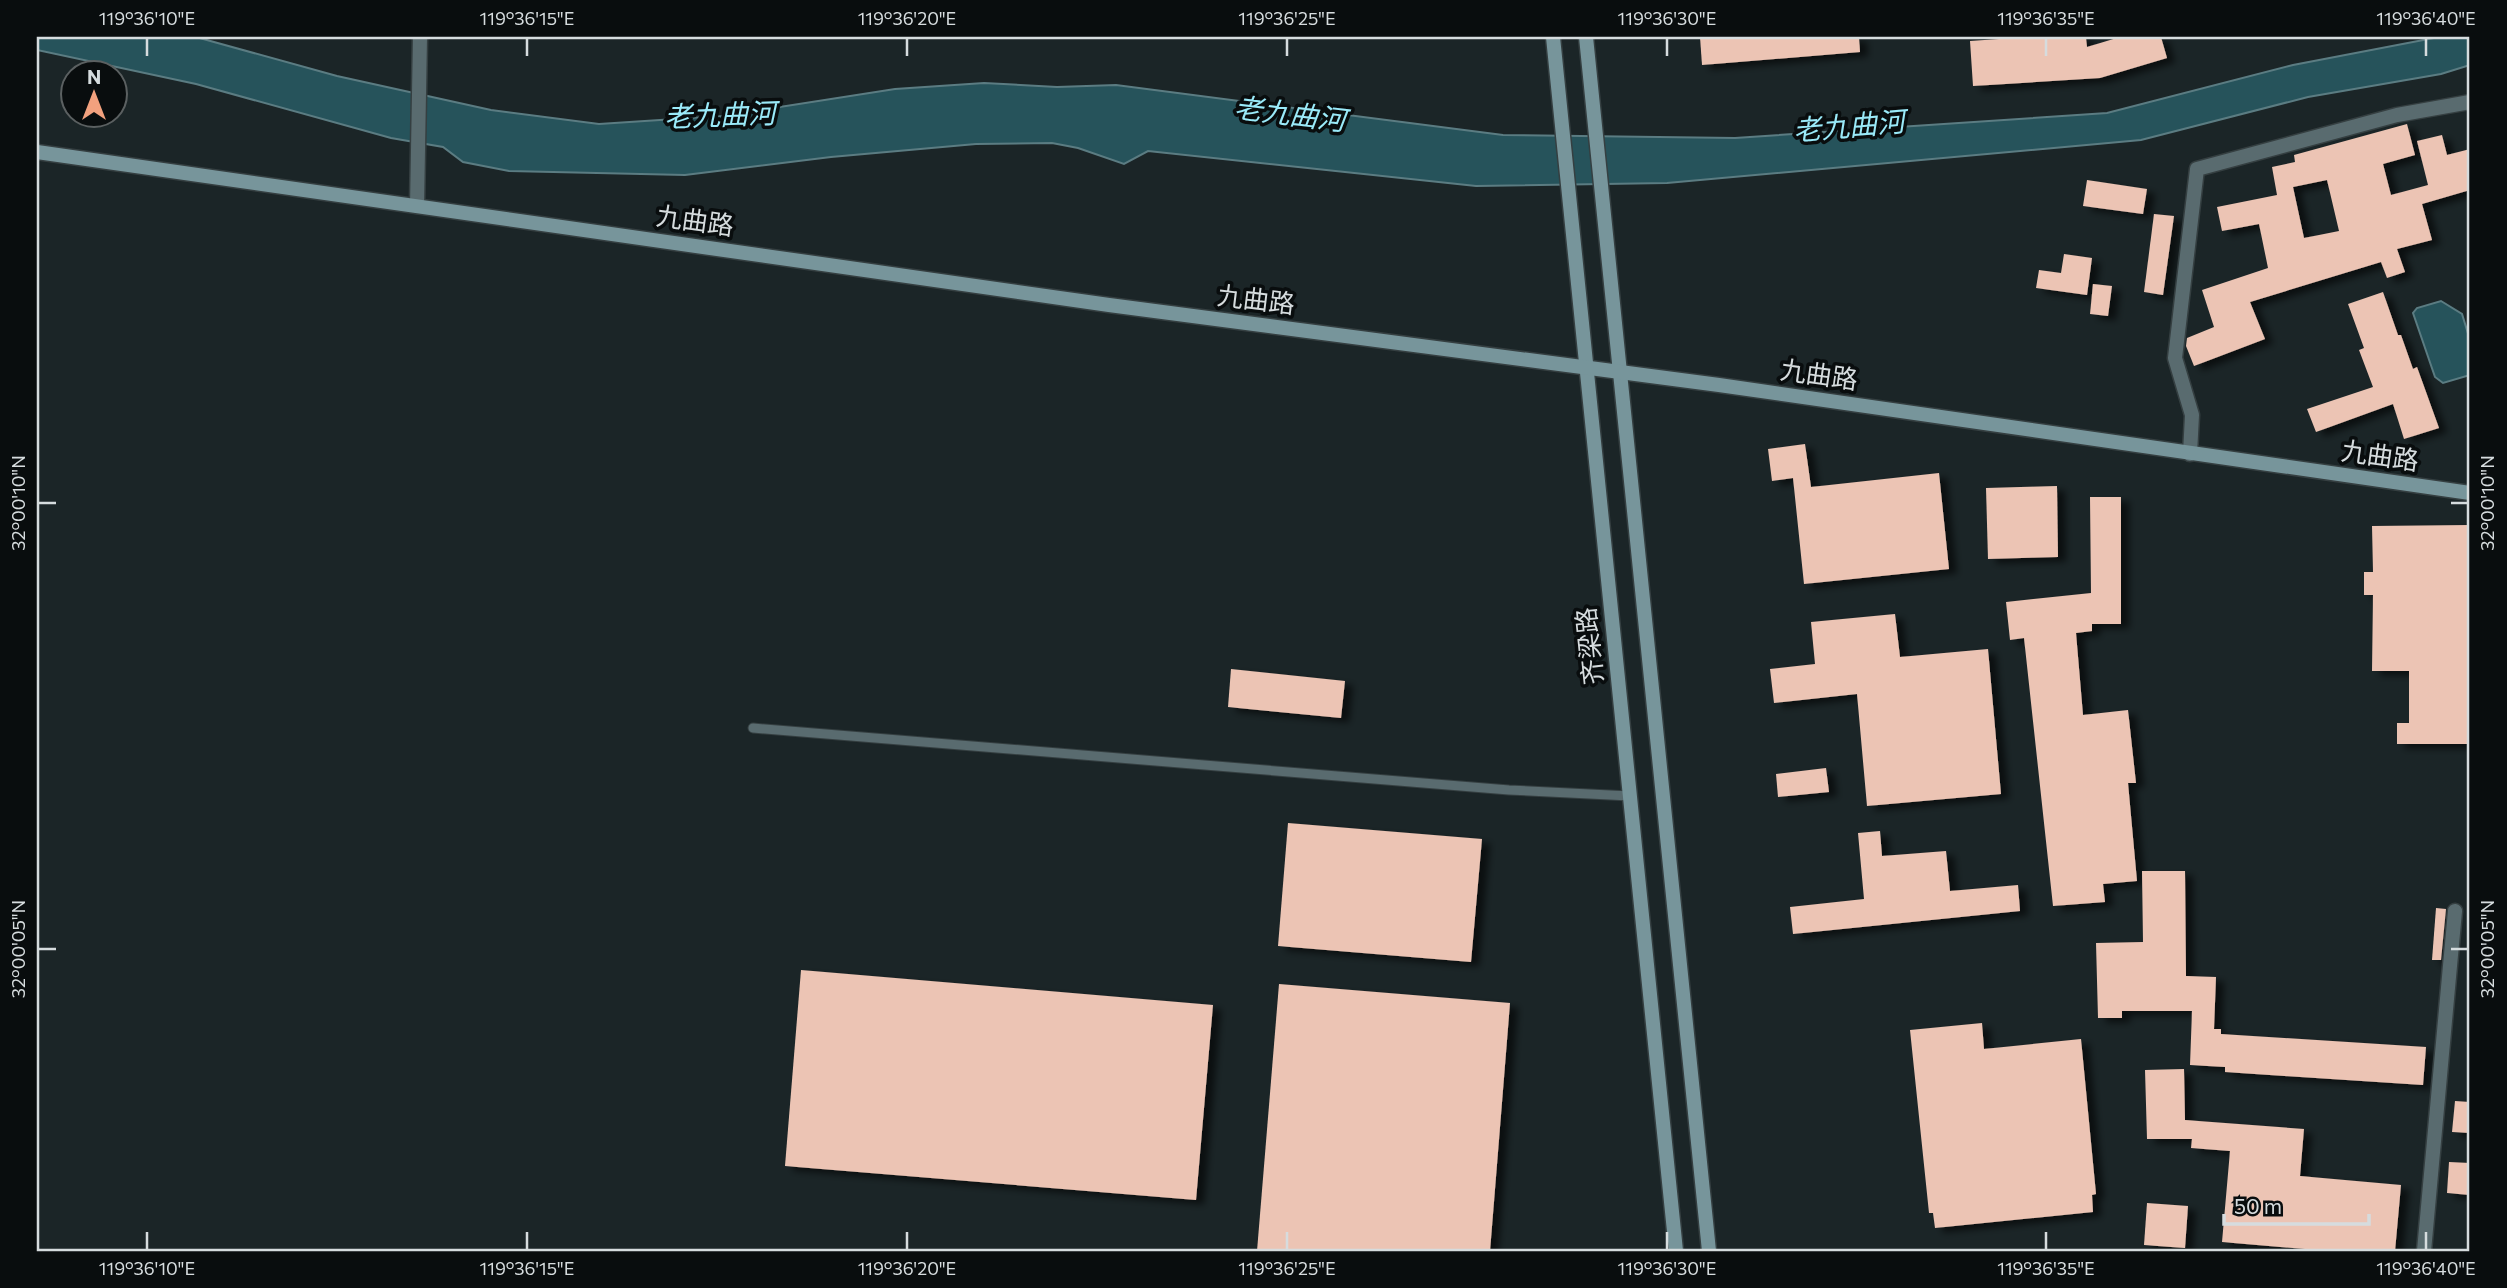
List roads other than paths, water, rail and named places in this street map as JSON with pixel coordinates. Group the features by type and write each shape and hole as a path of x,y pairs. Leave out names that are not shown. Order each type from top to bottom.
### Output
{"street":[{"path":"417,206 420,37"},
{"name":"齐梁路","path":"1553,37 1676,1251"},
{"path":"1586,37 1709,1251"},
{"path":"2190,454 2192,415 2175,358 2197,169 2397,115 2470,102"},
{"name":"九曲路","path":"37,152 1109,305 1620,372 2470,493"},
{"path":"2424,1251 2455,911"}],"lane":[{"path":"753,728 1509,790 1630,796"}],"water":[{"name":"老九曲河","path":"37,37 196,37 337,76 491,110 599,124 721,116 895,89 984,83 1057,87 1116,85 1503,135 1735,138 2107,113 2293,65 2439,37 2470,37 2470,65 2441,74 2308,97 2141,140 1667,183 1476,186 1148,151 1124,164 1078,148 1052,143 976,144 831,157 685,175 509,171 463,162 443,147 391,138 196,84 130,70 130,60 84,60 37,50"},
{"path":"2441,301 2462,314 2470,340 2470,375 2443,383 2435,377 2413,313 2417,308"}]}
